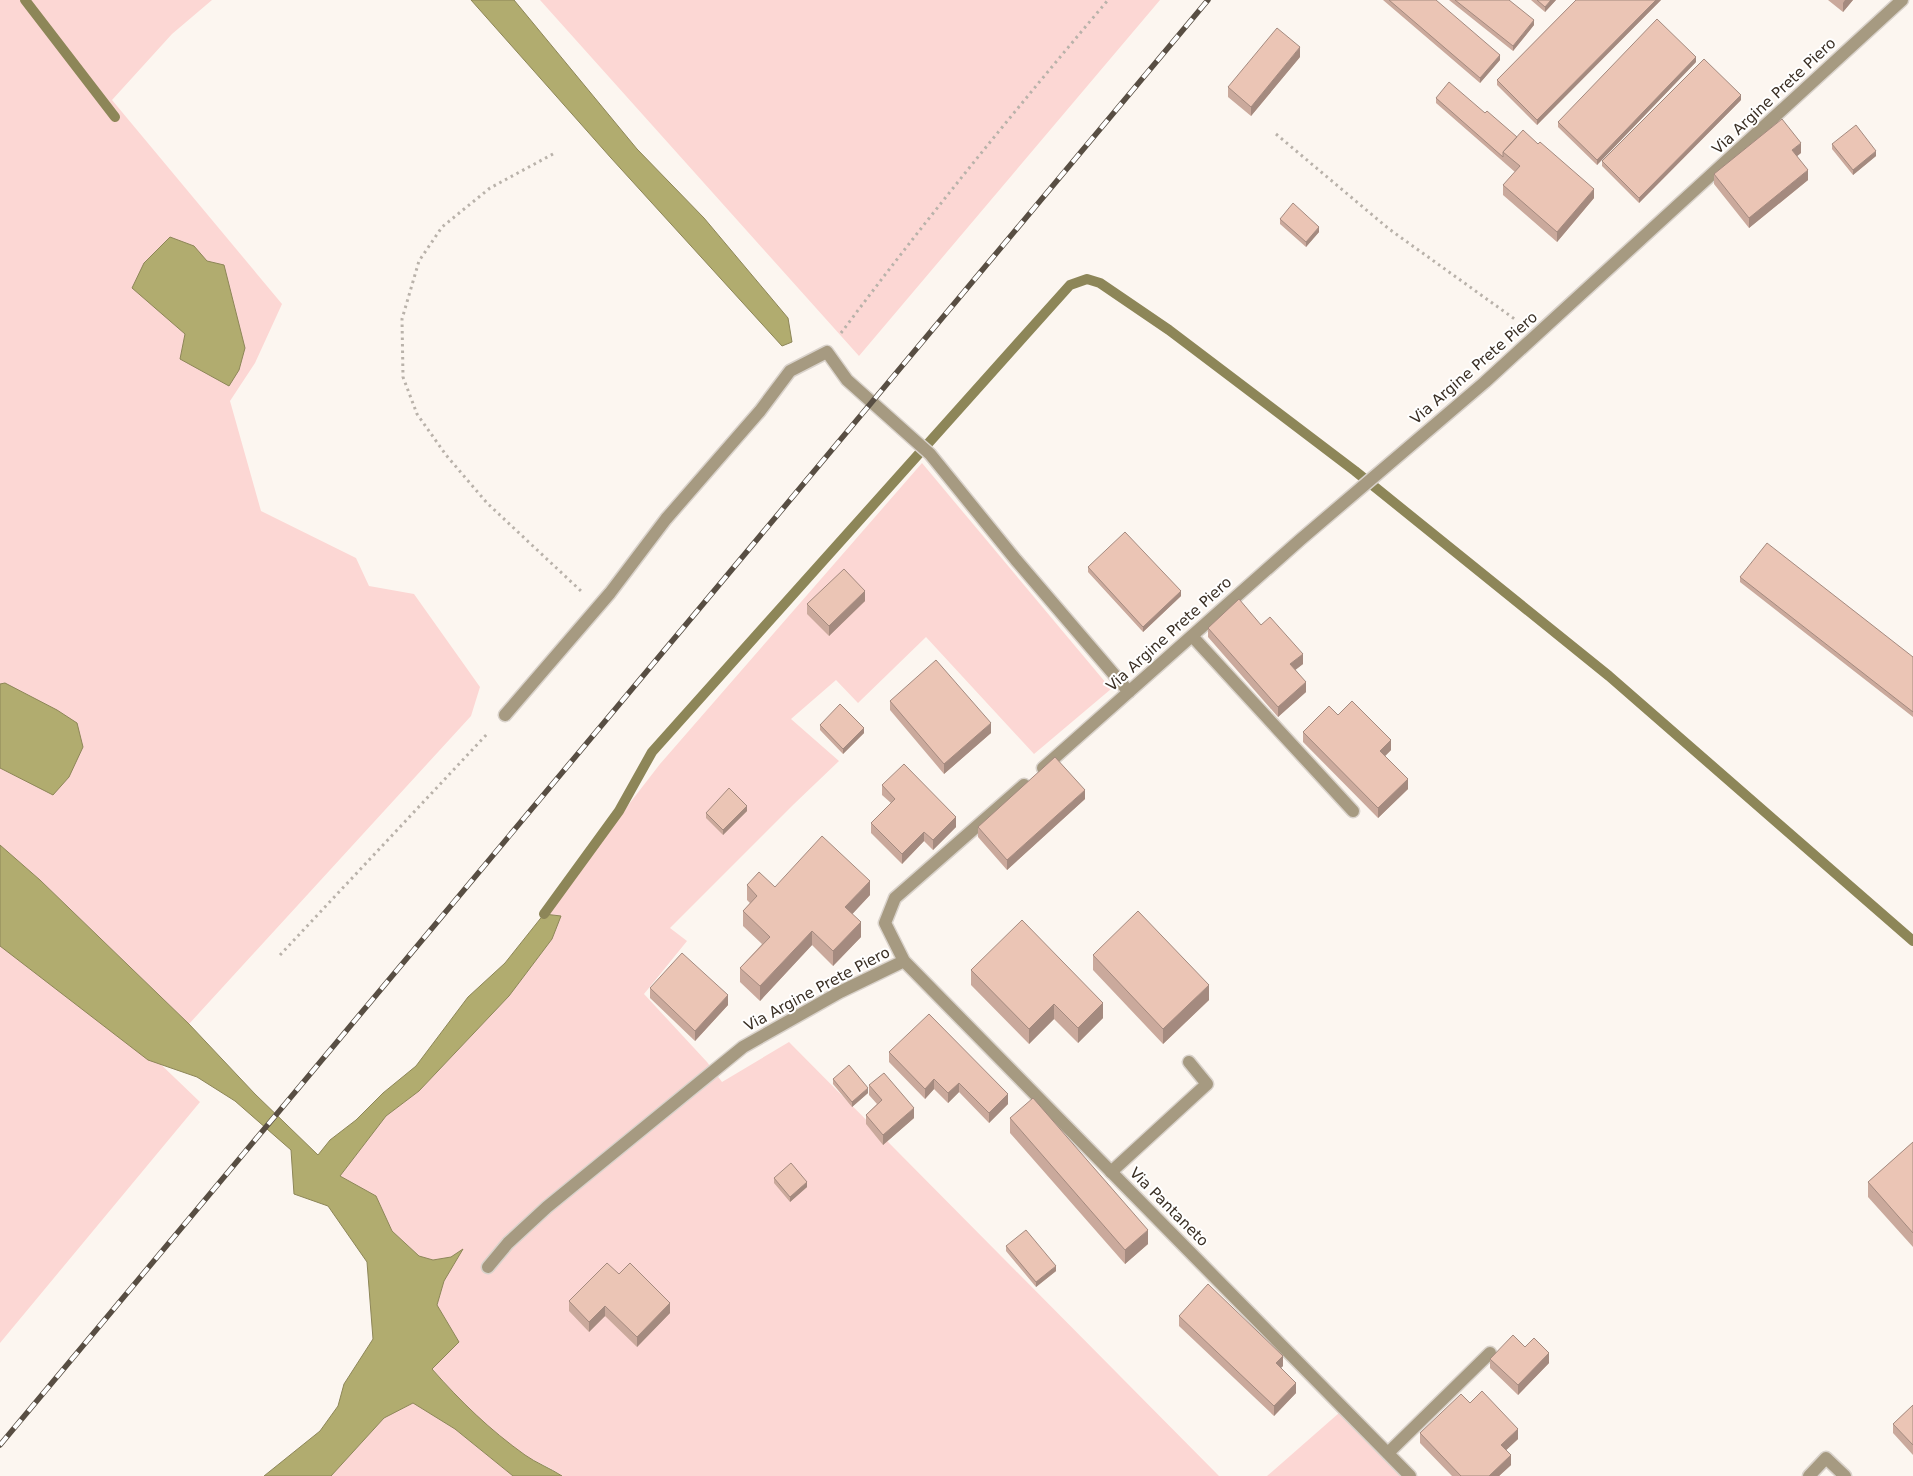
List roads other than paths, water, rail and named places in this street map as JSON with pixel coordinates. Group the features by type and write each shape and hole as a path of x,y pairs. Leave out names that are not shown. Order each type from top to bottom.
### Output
{"street":[{"name":"Via Argine Prete Piero","path":"488,1267 508,1243 547,1207 743,1047 840,992 904,961 885,923 895,898 1192,636 1485,382 1902,0"},
{"path":"505,715 599,607 666,519 760,411 790,371 827,352 847,380 930,454 1016,560 1129,692"},
{"path":"1192,636 1353,811"},
{"name":"Via Pantaneto","path":"904,961 1410,1476"},
{"path":"1111,1172 1207,1084 1189,1062"},
{"path":"1388,1453 1490,1353"},
{"path":"1809,1476 1826,1458 1845,1476"}],"waterway":[{"path":"25,0 115,117"},
{"path":"544,914 619,811 652,752 1070,285 1087,279 1100,283 1169,330 1355,471 1609,676 1913,941"}],"railway":[{"path":"0,1445 1208,0"}]}
